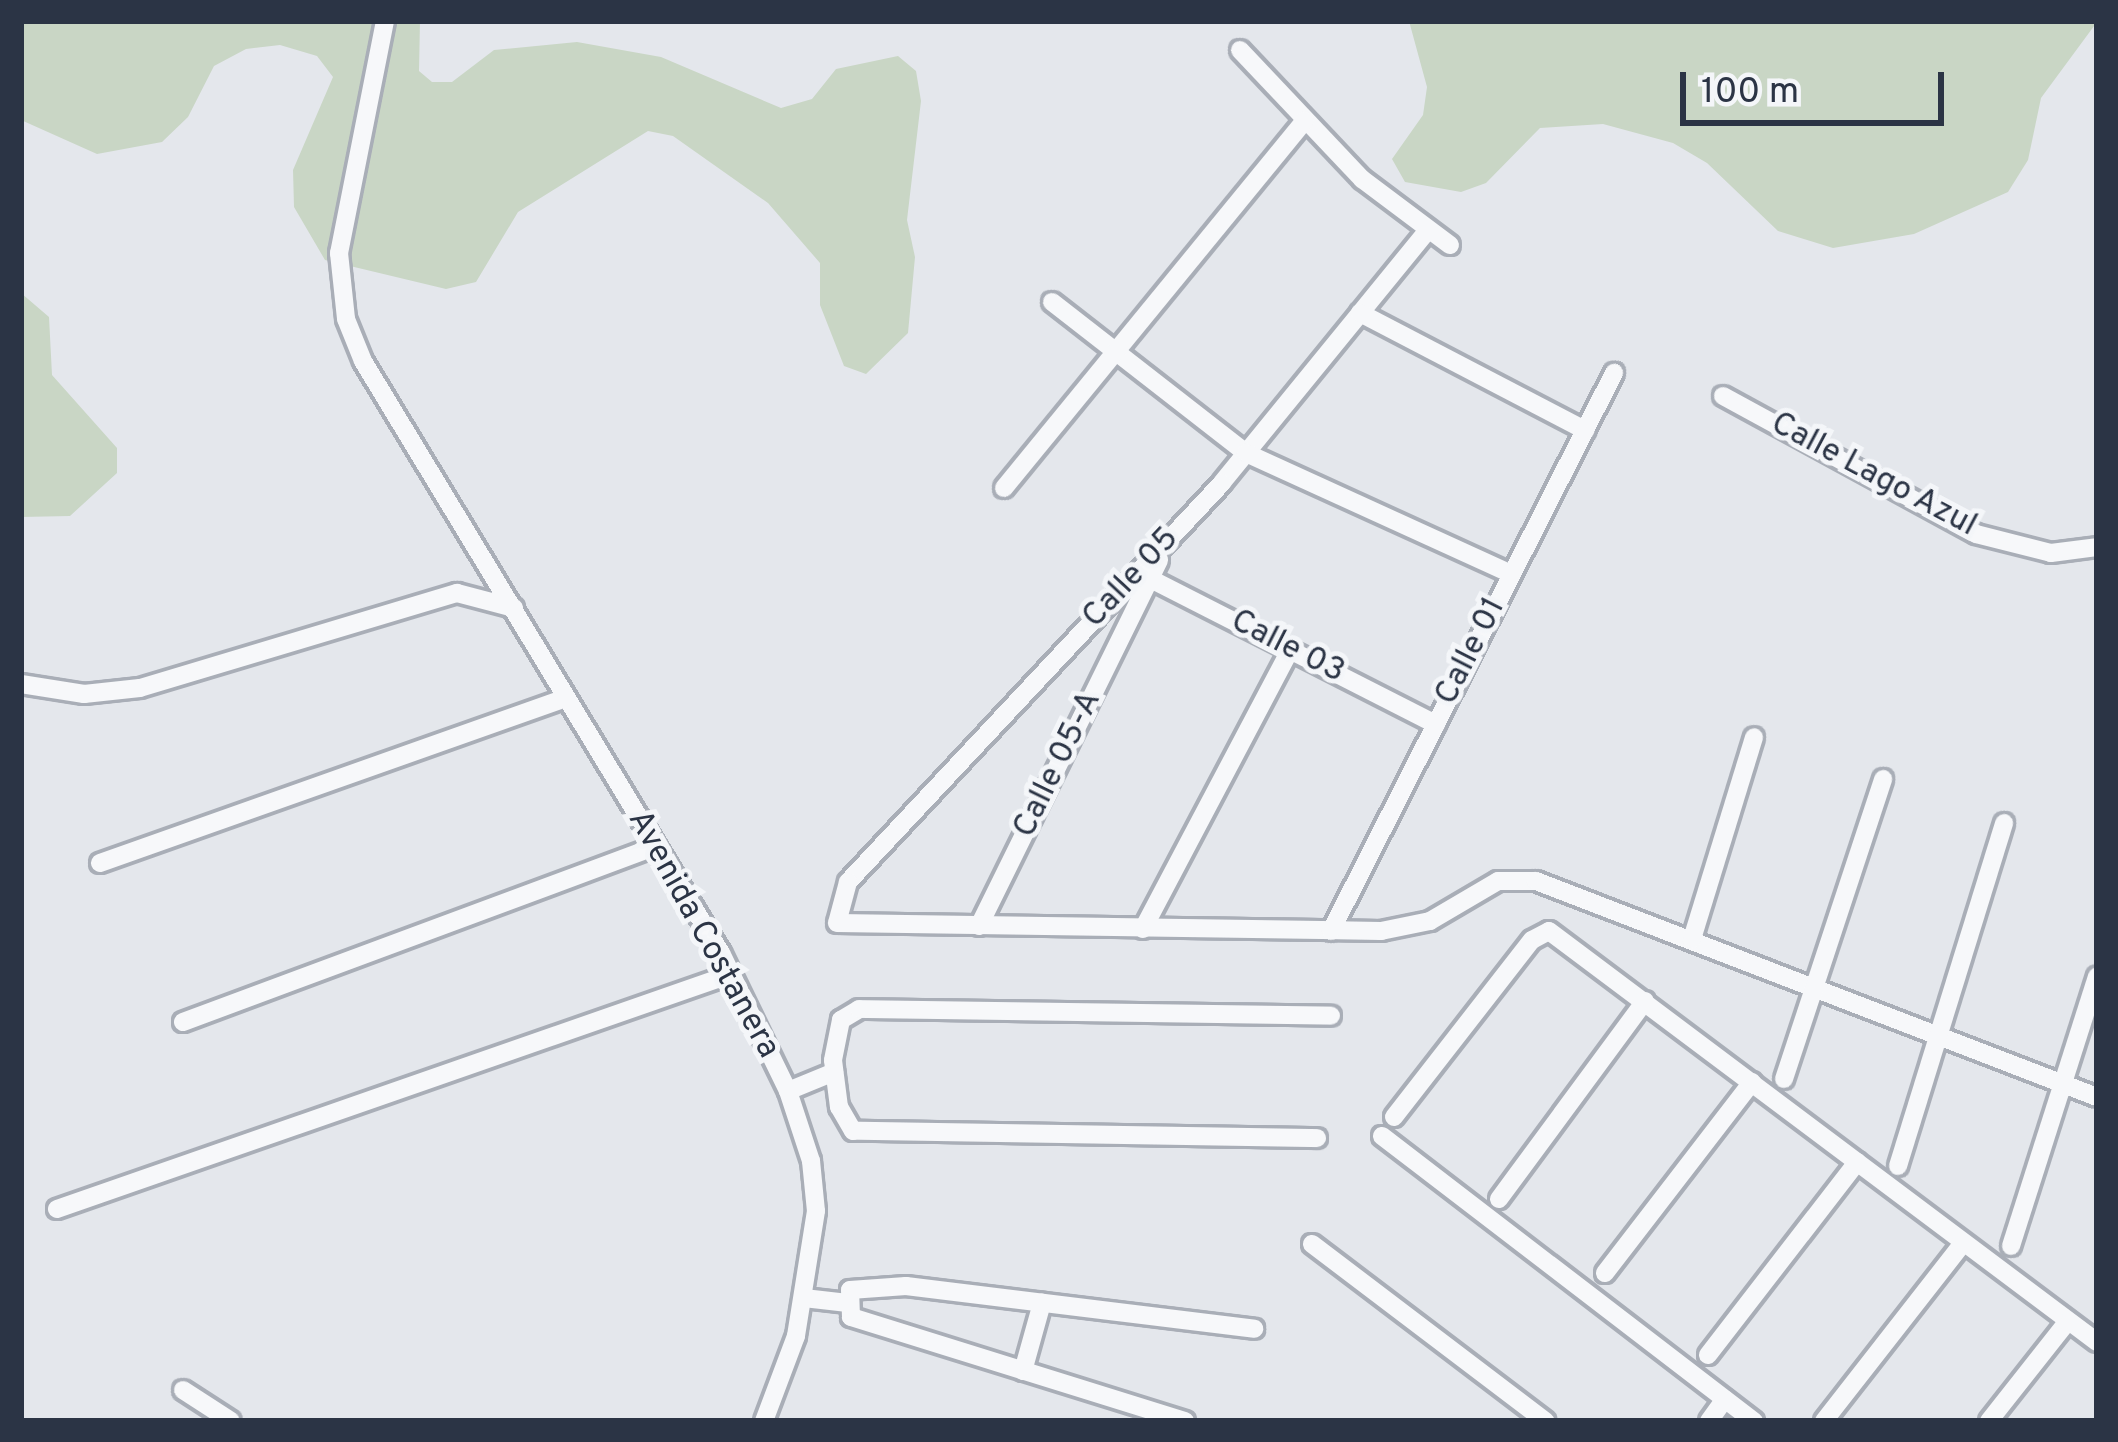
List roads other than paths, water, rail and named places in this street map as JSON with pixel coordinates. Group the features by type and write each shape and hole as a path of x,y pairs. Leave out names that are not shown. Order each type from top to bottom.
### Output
{"street":[{"name":"Avenida Costanera","path":"385,21 339,253 346,319 362,361 732,974 788,1090 815,1184 804,1298 764,1421"},
{"path":"1240,50 1362,179 1450,245"},
{"path":"1004,488 1305,120"},
{"name":"Calle 05","path":"980,926 837,923 848,882 1144,576 1169,539 1246,453 1427,230"},
{"path":"1052,302 1246,453 1512,574"},
{"path":"1360,314 1585,430"},
{"name":"Calle 01","path":"1331,931 1614,373"},
{"name":"Calle Lago Azul","path":"1723,396 1976,534 2050,553 2097,547"},
{"name":"Calle 03","path":"1144,576 1436,724"},
{"name":"Calle 05-A","path":"980,926 1144,576"},
{"path":"21,684 84,694 140,688 457,593 514,608"},
{"path":"1143,929 1290,650"},
{"path":"100,863 565,699"},
{"path":"1692,939 1754,737"},
{"path":"1784,1079 1883,779"},
{"path":"1898,1166 2004,823"},
{"path":"183,1022 654,847"},
{"path":"980,926 1331,931 1416,926 1498,881 1536,880 2097,1097"},
{"path":"1394,1117 1541,933 1557,934 2097,1342"},
{"path":"57,1209 732,974"},
{"path":"2011,1246 2097,976"},
{"path":"1499,1199 1645,1001"},
{"path":"1317,1138 853,1131 834,1072 842,1020 859,1009 1331,1016"},
{"path":"788,1090 834,1072"},
{"path":"1605,1274 1752,1082"},
{"path":"1382,1136 1754,1421"},
{"path":"1708,1355 1857,1162"},
{"path":"1824,1421 1964,1243"},
{"path":"1312,1244 1545,1421"},
{"path":"1185,1421 851,1317 848,1303 854,1286 874,1284 1254,1329"},
{"path":"804,1298 848,1303"},
{"path":"1023,1371 1042,1303"},
{"path":"1989,1421 2068,1321"},
{"path":"183,1390 231,1421"},
{"path":"1708,1421 1725,1399"}]}
